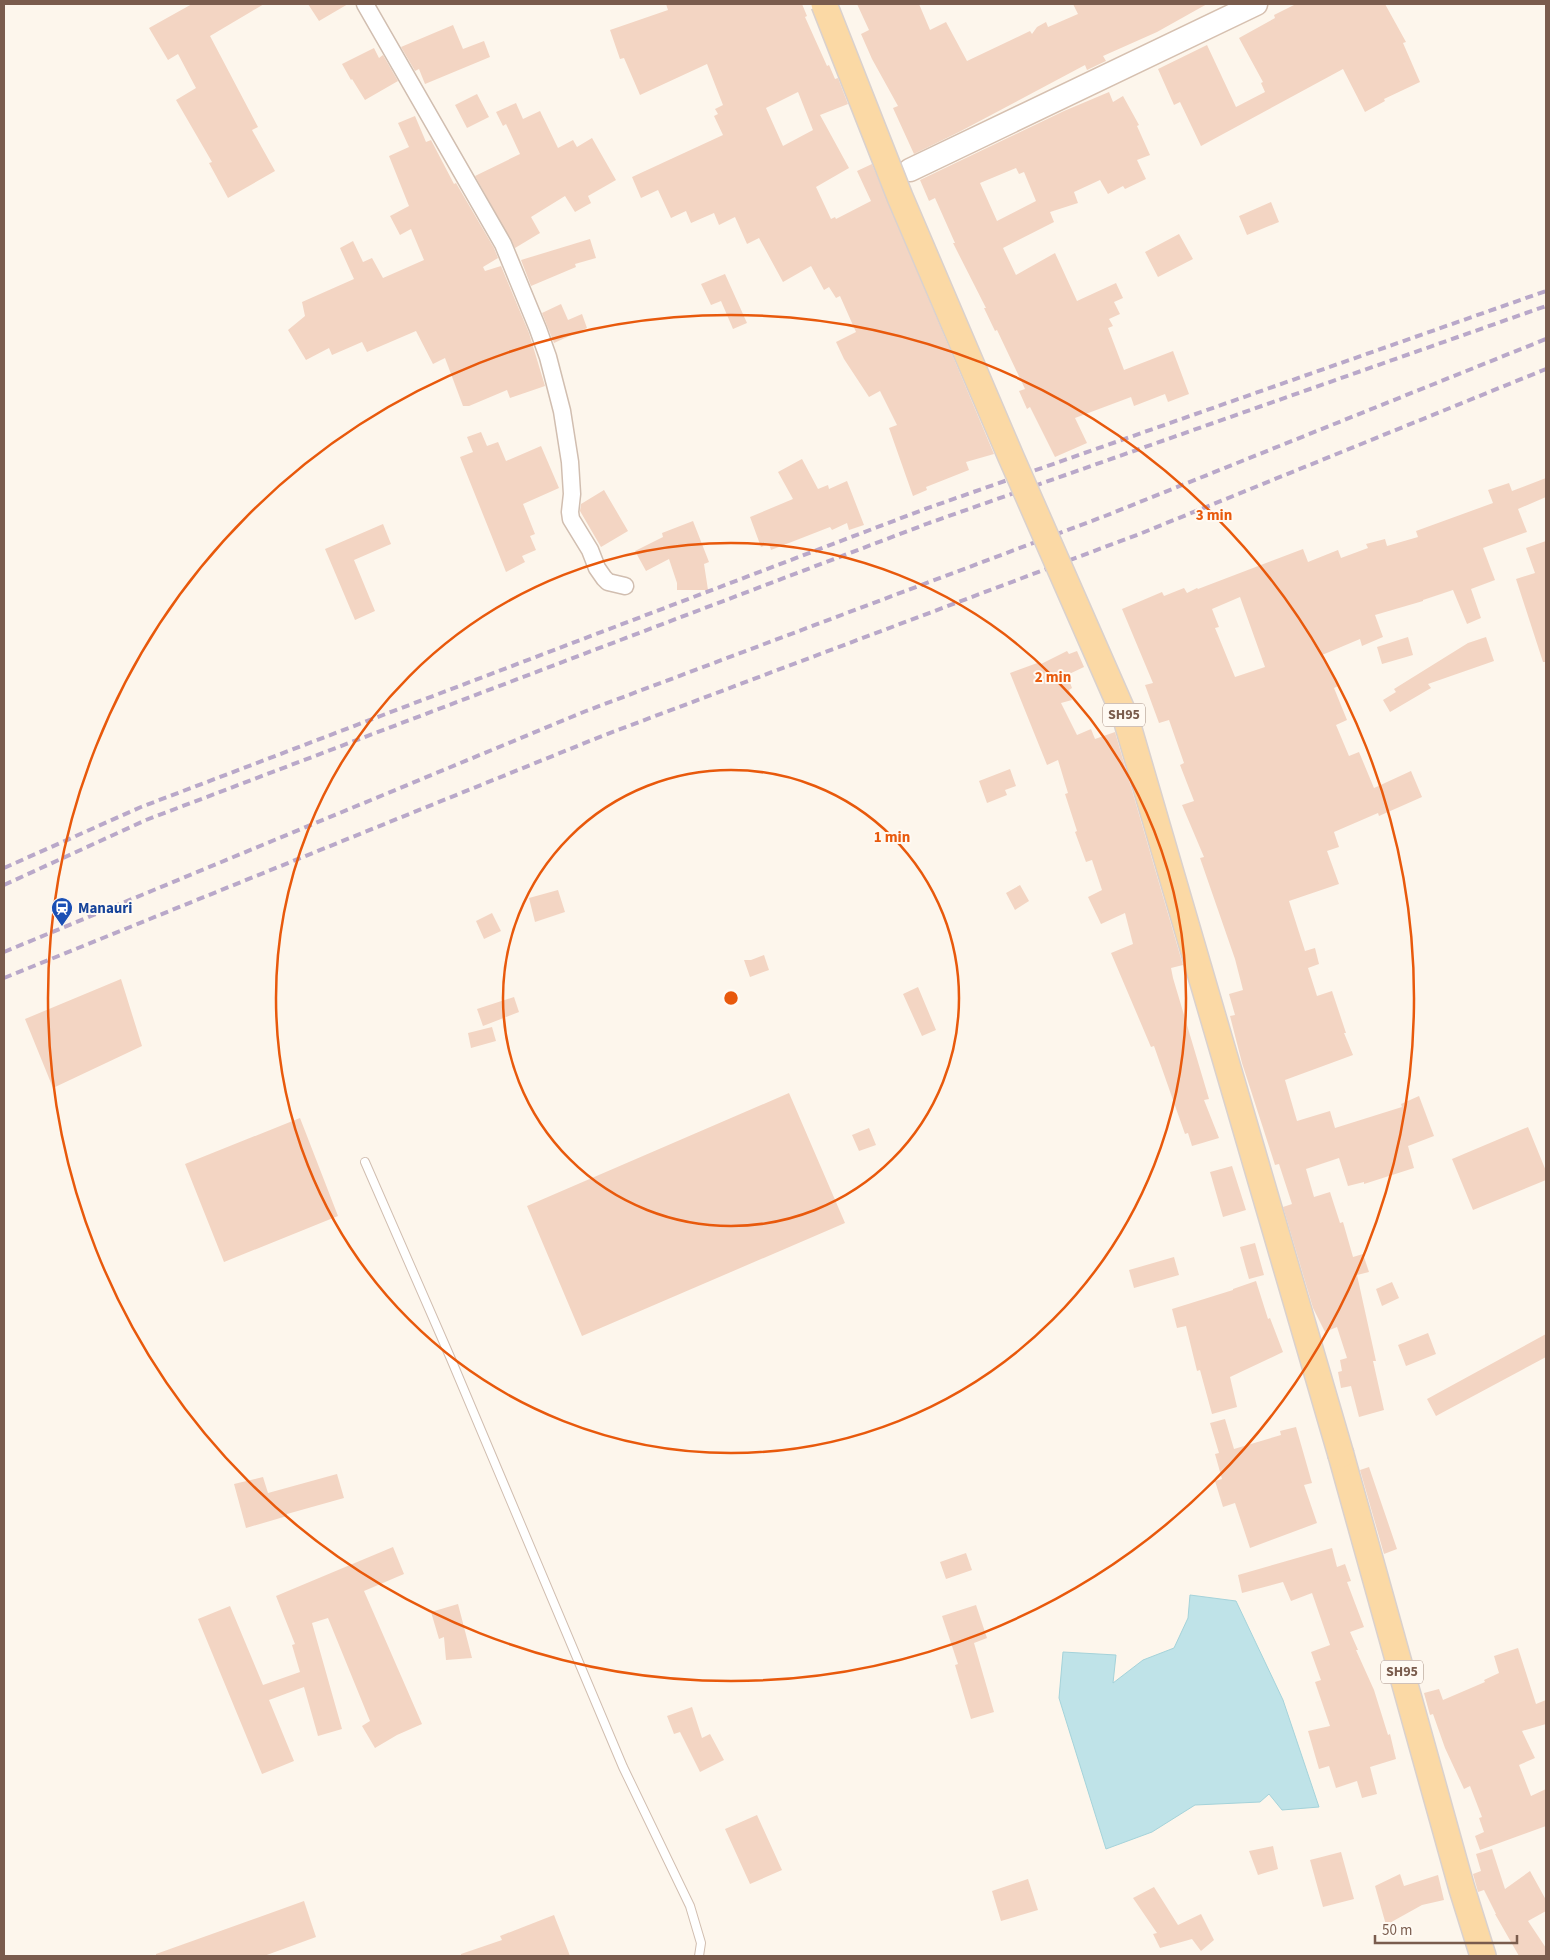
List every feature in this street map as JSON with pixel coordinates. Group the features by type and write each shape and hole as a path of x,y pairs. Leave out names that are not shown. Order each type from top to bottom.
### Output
{"main road":[{"name":"SH95","path":"824,4 904,206 1126,719 1341,1455 1462,1889 1483,1956"}],"street":[{"path":"365,4 503,244 548,357 562,411 570,462 571,519 604,578 608,582 625,586"},
{"path":"910,170 1256,4"}],"lane":[{"path":"365,1162 455,1368 623,1767 690,1906 700,1943 699,1956"}],"water":[{"path":"1190,1595 1236,1601 1283,1700 1319,1807 1282,1810 1269,1794 1260,1802 1195,1805 1152,1832 1106,1849 1059,1698 1063,1652 1116,1655 1113,1683 1143,1660 1174,1648 1188,1618"}],"building":[{"path":"192,4 264,4 210,36 258,127 252,130 275,171 228,198 209,163 212,162 176,100 196,88 178,54 168,60 149,28"},
{"path":"308,4 348,4 319,21"},
{"path":"666,4 802,4 807,16 805,17 827,66 829,65 835,79 838,78 848,104 820,115 849,168 816,187 831,219 835,217 836,219 871,201 857,171 872,164 994,454 966,462 969,470 926,487 927,490 913,496 889,428 897,425 880,391 869,397 844,359 836,342 856,332 840,296 836,298 829,287 824,290 811,266 783,282 759,238 747,244 735,217 719,225 714,213 691,223 686,211 671,218 658,190 641,198 632,177 723,135 714,116 718,114 715,109 723,105 707,64 640,95 624,58 620,59 610,30 668,10","holes":["798,92 813,130 783,146 766,108"]},
{"path":"857,4 919,4 930,30 946,22 967,61 1030,31 1032,34 1037,27 1046,22 1048,27 1078,14 1073,4 1207,4 1157,32 1103,56 1106,61 1087,70 1085,65 914,154 893,108 898,106 872,59 861,34 869,30"},
{"path":"1296,4 1385,4 1406,42 1403,43 1420,82 1384,99 1385,101 1365,112 1343,69 1201,146 1180,102 1174,105 1158,69 1207,45 1236,107 1265,92 1261,83 1263,82 1239,38 1275,18 1274,15"},
{"path":"453,25 463,49 484,41 490,57 425,84 419,69 415,71 401,47"},
{"path":"374,48 379,58 383,55 398,81 365,100 342,64"},
{"path":"1109,92 1113,102 1123,96 1139,125 1137,126 1150,155 1137,160 1146,179 1125,189 1123,186 1108,194 1100,180 1074,192 1078,203 1050,212 1054,222 1003,248 1016,275 1055,253 1077,301 1116,283 1123,298 1114,302 1120,314 1109,319 1113,326 1108,328 1124,370 1173,351 1189,394 1168,402 1165,394 1134,406 1131,397 1075,418 1087,443 1055,457 1030,407 1027,409 1019,391 1025,389 953,243 955,243 935,198 929,201 920,180 1064,111","holes":["1016,168 1019,174 1024,172 1036,201 997,221 980,183"]},
{"path":"477,94 489,117 467,128 455,105"},
{"path":"516,103 523,119 540,111 558,148 573,140 577,147 592,138 616,180 588,196 591,203 575,212 565,196 531,217 540,233 515,248 475,176 520,154 506,124 503,126 496,112"},
{"path":"415,116 426,142 431,140 454,184 456,183 494,248 498,258 483,267 485,271 501,266 529,333 545,386 510,398 507,390 469,406 463,406 445,358 433,364 416,331 367,352 362,342 332,355 329,348 306,360 288,330 305,316 302,302 354,279 340,248 353,241 363,262 372,258 383,278 424,260 411,229 400,235 390,216 409,206 389,156 409,147 398,123"},
{"path":"1271,202 1279,222 1247,235 1239,216"},
{"path":"1179,234 1193,259 1158,277 1145,252"},
{"path":"590,239 596,258 575,264 576,267 531,286 521,260"},
{"path":"725,274 747,323 733,329 721,301 711,305 701,284"},
{"path":"561,304 568,320 582,314 587,328 554,343 542,313"},
{"path":"481,432 487,446 498,442 506,461 541,446 559,488 523,504 535,534 530,536 536,550 522,556 525,562 506,572 460,457 473,452 467,437"},
{"path":"802,459 818,489 828,485 829,489 847,481 864,525 849,530 847,523 832,530 830,527 771,550 769,544 761,547 750,517 793,499 778,472"},
{"path":"1546,478 1546,497 1518,509 1527,532 1483,548 1495,580 1471,589 1481,618 1467,624 1453,590 1375,615 1383,637 1362,646 1360,639 1322,655 1338,686 1334,688 1347,720 1336,725 1349,756 1359,752 1374,788 1411,771 1422,797 1379,816 1378,813 1334,832 1339,847 1327,851 1339,884 1289,901 1305,951 1315,948 1319,964 1308,968 1317,996 1332,991 1346,1033 1344,1033 1353,1055 1285,1080 1297,1121 1330,1111 1335,1128 1402,1107 1401,1104 1419,1096 1434,1136 1408,1146 1414,1168 1364,1184 1364,1182 1348,1186 1339,1158 1306,1169 1314,1197 1330,1192 1340,1223 1343,1222 1353,1257 1363,1254 1369,1272 1357,1275 1376,1361 1373,1361 1384,1410 1359,1417 1351,1386 1341,1388 1338,1372 1342,1371 1340,1360 1347,1358 1337,1327 1325,1332 1313,1308 1283,1207 1292,1204 1279,1164 1275,1165 1242,1063 1230,1016 1235,1015 1229,994 1243,990 1235,959 1200,858 1204,857 1182,805 1194,801 1180,765 1184,763 1169,720 1159,723 1145,685 1153,683 1122,609 1162,592 1164,596 1184,588 1187,593 1303,549 1308,562 1338,550 1341,558 1368,548 1366,544 1385,539 1387,546 1418,537 1416,531 1493,503 1488,490 1509,483 1512,491","holes":["1240,597 1265,667 1235,677 1215,628 1219,627 1212,609"]},
{"path":"604,490 628,531 601,547 580,511 581,504"},
{"path":"693,521 709,562 704,564 708,590 677,590 677,583 669,559 646,571 635,551 663,537 662,533"},
{"path":"383,524 391,544 354,560 375,611 355,620 325,549"},
{"path":"1546,541 1546,662 1543,662 1516,579 1535,573 1526,548"},
{"path":"1408,637 1413,655 1382,664 1377,647"},
{"path":"1486,637 1494,661 1428,684 1431,688 1390,712 1383,700 1396,692 1394,689 1468,643"},
{"path":"1067,651 1069,654 1077,651 1084,667 1067,675 1072,688 1069,690 1072,700 1061,703 1077,735 1091,729 1095,739 1115,732 1183,965 1171,968 1173,978 1209,1099 1204,1100 1219,1138 1192,1146 1188,1133 1185,1134 1154,1046 1151,1047 1111,953 1133,944 1125,913 1101,924 1088,897 1102,890 1092,860 1086,862 1075,832 1077,831 1065,794 1068,793 1058,760 1047,765 1010,673 1040,662 1041,664"},
{"path":"1010,769 1016,786 1005,790 1007,795 987,803 979,781"},
{"path":"1020,885 1029,901 1015,910 1006,893"},
{"path":"558,890 565,912 535,922 529,898"},
{"path":"492,913 501,931 484,939 476,921"},
{"path":"764,955 769,970 750,977 744,960 751,960"},
{"path":"121,979 142,1046 53,1088 25,1019"},
{"path":"918,987 936,1030 922,1036 903,994"},
{"path":"514,997 519,1012 483,1026 477,1009"},
{"path":"492,1027 496,1041 471,1048 468,1033"},
{"path":"789,1093 845,1223 582,1336 527,1206"},
{"path":"300,1118 338,1216 224,1262 185,1164"},
{"path":"1528,1127 1546,1171 1546,1180 1473,1210 1452,1159"},
{"path":"869,1128 876,1145 859,1151 852,1135"},
{"path":"1232,1166 1246,1210 1223,1217 1210,1172"},
{"path":"1255,1243 1264,1275 1249,1279 1240,1247"},
{"path":"1174,1257 1179,1275 1134,1288 1129,1270"},
{"path":"1256,1281 1268,1319 1270,1318 1283,1352 1230,1377 1237,1407 1212,1414 1200,1370 1197,1371 1186,1326 1177,1328 1172,1309"},
{"path":"1392,1282 1399,1298 1382,1306 1376,1289"},
{"path":"1428,1333 1436,1354 1406,1366 1398,1345"},
{"path":"1546,1334 1546,1357 1436,1416 1427,1399"},
{"path":"1225,1419 1234,1449 1281,1435 1280,1431 1296,1427 1312,1483 1304,1485 1317,1523 1250,1548 1235,1503 1223,1507 1215,1481 1222,1479 1215,1454 1219,1453 1210,1423"},
{"path":"1369,1467 1397,1549 1384,1554 1360,1470"},
{"path":"337,1474 344,1498 246,1528 234,1484 263,1477 268,1493"},
{"path":"393,1547 404,1574 364,1591 422,1724 397,1735 375,1748 362,1726 370,1721 328,1618 312,1623 342,1729 318,1736 304,1687 269,1700 294,1761 262,1774 198,1619 230,1606 263,1685 300,1672 292,1645 295,1644 276,1596"},
{"path":"1332,1548 1337,1567 1345,1564 1351,1581 1347,1582 1364,1627 1350,1632 1374,1690 1388,1735 1390,1734 1396,1759 1370,1767 1377,1794 1362,1798 1357,1781 1336,1788 1329,1766 1319,1769 1308,1731 1330,1726 1315,1682 1321,1680 1311,1652 1330,1645 1312,1593 1291,1601 1283,1582 1242,1593 1238,1575"},
{"path":"966,1553 972,1570 946,1579 940,1562"},
{"path":"458,1604 472,1658 446,1660 444,1637 439,1639 431,1612"},
{"path":"976,1605 987,1638 974,1643 994,1712 971,1719 955,1665 958,1664 942,1616"},
{"path":"1518,1648 1536,1704 1546,1700 1546,1724 1522,1731 1535,1758 1519,1765 1531,1796 1546,1789 1546,1826 1480,1850 1475,1836 1484,1832 1479,1818 1482,1817 1470,1786 1464,1789 1445,1748 1433,1714 1430,1715 1424,1693 1439,1689 1443,1700 1485,1682 1484,1680 1499,1673 1494,1656"},
{"path":"692,1707 702,1738 710,1734 724,1760 700,1772 680,1732 674,1734 667,1716"},
{"path":"757,1815 782,1870 750,1884 725,1829"},
{"path":"1273,1846 1278,1869 1258,1875 1249,1851"},
{"path":"1492,1849 1505,1889 1530,1871 1546,1900 1546,1911 1528,1921 1546,1948 1546,1956 1519,1956 1495,1914 1484,1890 1478,1892 1473,1874 1481,1871 1476,1854"},
{"path":"1341,1852 1354,1899 1323,1907 1310,1860"},
{"path":"1400,1874 1404,1886 1438,1875 1444,1900 1422,1905 1386,1925 1375,1886"},
{"path":"1028,1879 1038,1910 1001,1921 992,1891"},
{"path":"1154,1887 1178,1925 1201,1914 1214,1940 1201,1951 1192,1939 1160,1948 1153,1934 1157,1933 1133,1898"},
{"path":"304,1901 316,1937 264,1956 156,1956 156,1954"},
{"path":"554,1915 570,1956 461,1956 461,1954 502,1940 500,1936"}],"railway":[{"path":"4,868 141,807 925,509 1546,291"},
{"path":"4,885 146,820 929,523 1546,306"},
{"path":"4,952 586,711 1105,516 1546,339"},
{"path":"4,978 602,736 1142,533 1546,369"}],"place":[{"name":"Manauri","path":"62,927"}]}
